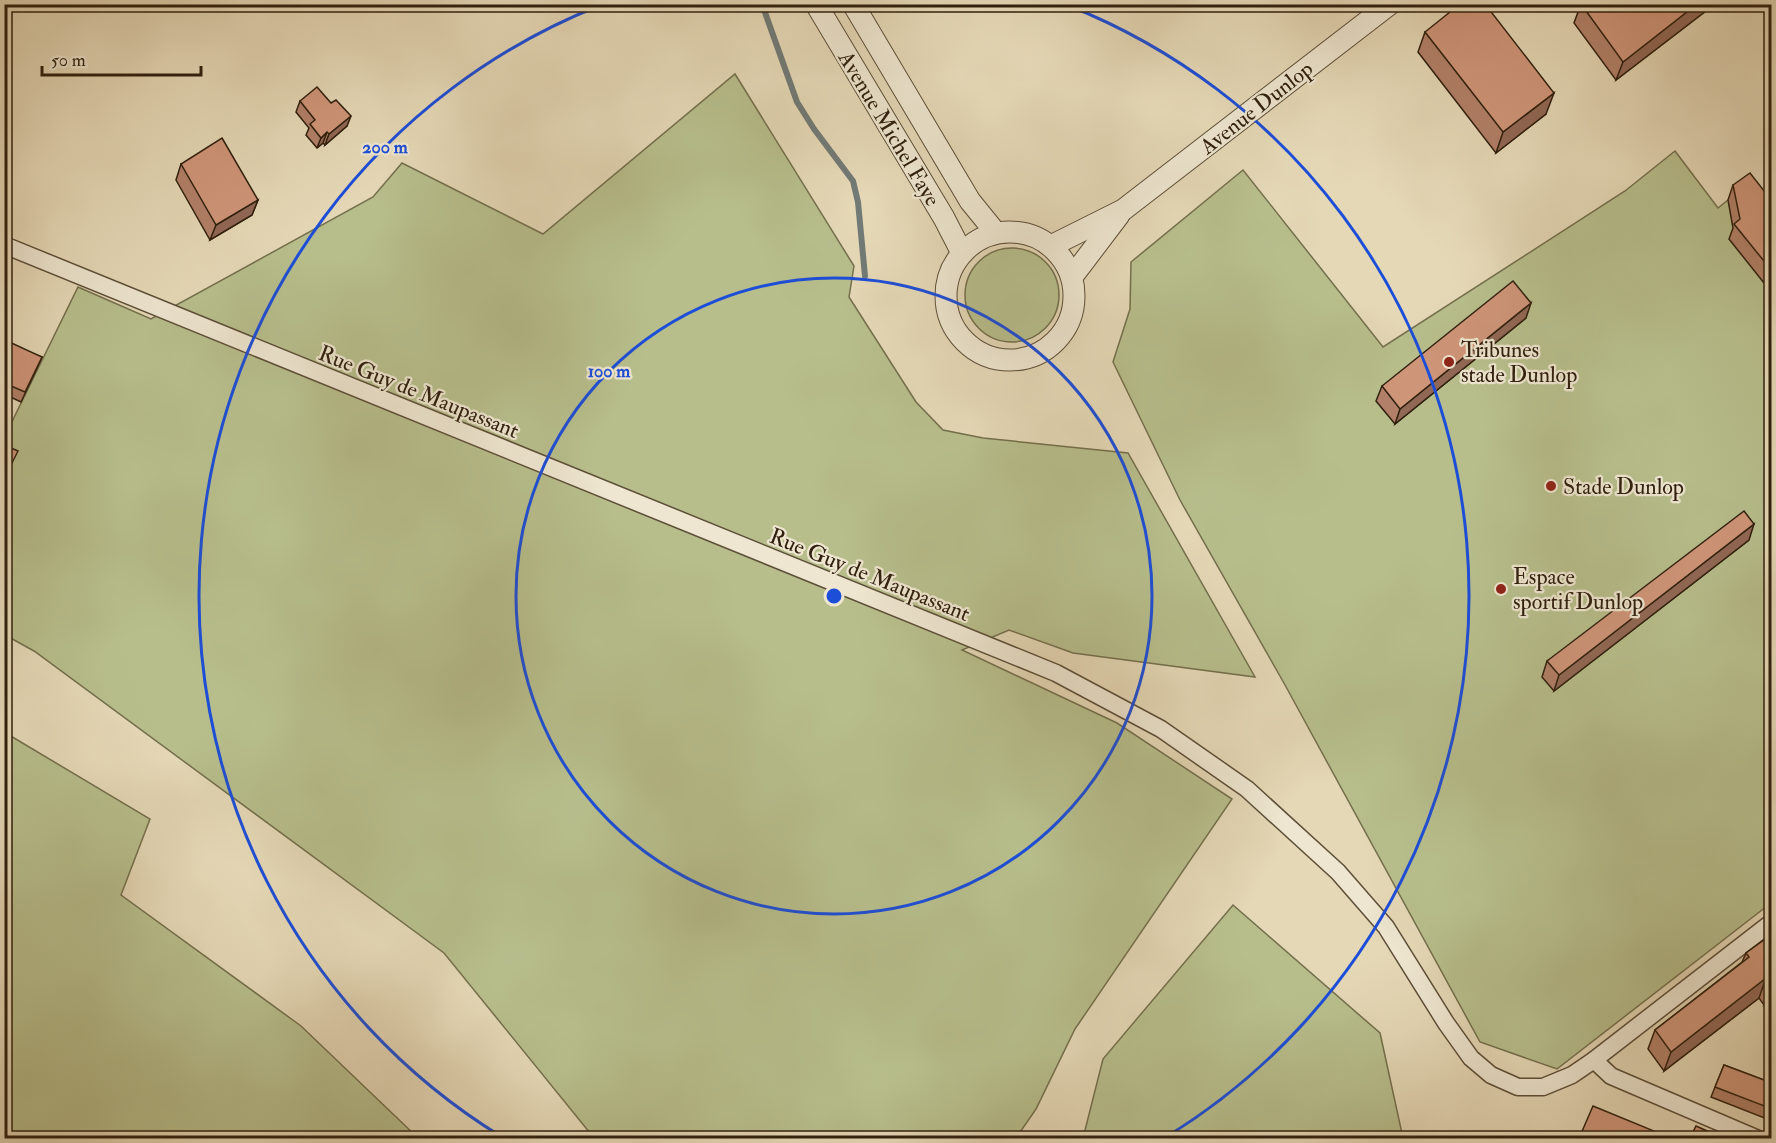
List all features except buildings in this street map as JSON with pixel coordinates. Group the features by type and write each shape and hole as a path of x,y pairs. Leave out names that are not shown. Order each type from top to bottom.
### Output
{"street":[{"name":"Avenue Michel Faye","path":"816,4 944,218 962,253"},
{"name":"Avenue Michel Faye","path":"853,4 970,201 996,233"},
{"name":"Avenue Dunlop","path":"1051,246 1123,210 1390,4"},
{"name":"Avenue Dunlop","path":"1072,277 1123,210"},
{"path":"1016,232 1034,236 1051,246 1064,260 1072,277 1075,299 1070,321 1058,340 1040,354 1019,360 996,359 976,351 959,336 949,316 946,294 951,272 962,253 983,238 996,233 1016,232"},
{"name":"Rue Guy de Maupassant","path":"4,245 1056,673 1161,729 1255,796 1338,872 1386,927 1446,1023 1471,1058 1491,1075 1518,1087 1543,1087 1572,1075 1772,922"},
{"path":"1594,1060 1611,1076 1756,1138"}],"green space":[{"path":"735,74 854,266 849,297 916,402 943,430 983,438 1128,453 1255,677 1073,653 1009,630 962,650 1117,723 1232,799 1075,1029 1036,1109 1016,1138 594,1138 444,953 34,651 5,635 4,438 78,287 151,319 373,197 402,163 543,234"},
{"name":"Espace sportif Dunlop","path":"1675,151 1718,208 1744,187 1772,226 1771,903 1557,1069 1480,1042 1285,685 1180,500 1113,362 1130,309 1131,262 1243,170 1383,347 1625,191"},
{"path":"1012,248 1030,252 1045,262 1055,277 1059,295 1055,313 1045,328 1030,338 1012,342 994,338 979,328 969,313 965,295 969,277 979,262 994,252"},
{"path":"4,732 150,819 121,895 301,1026 418,1138 5,1138"},
{"path":"1233,905 1380,1033 1403,1138 1083,1138 1103,1059"}],"waterway":[{"path":"762,4 797,102 853,181 858,202 865,276"}],"place":[{"name":"Tribunes stade Dunlop","path":"1449,362"},
{"name":"Stade Dunlop","path":"1551,486"},
{"name":"Espace sportif Dunlop","path":"1501,589"}]}
